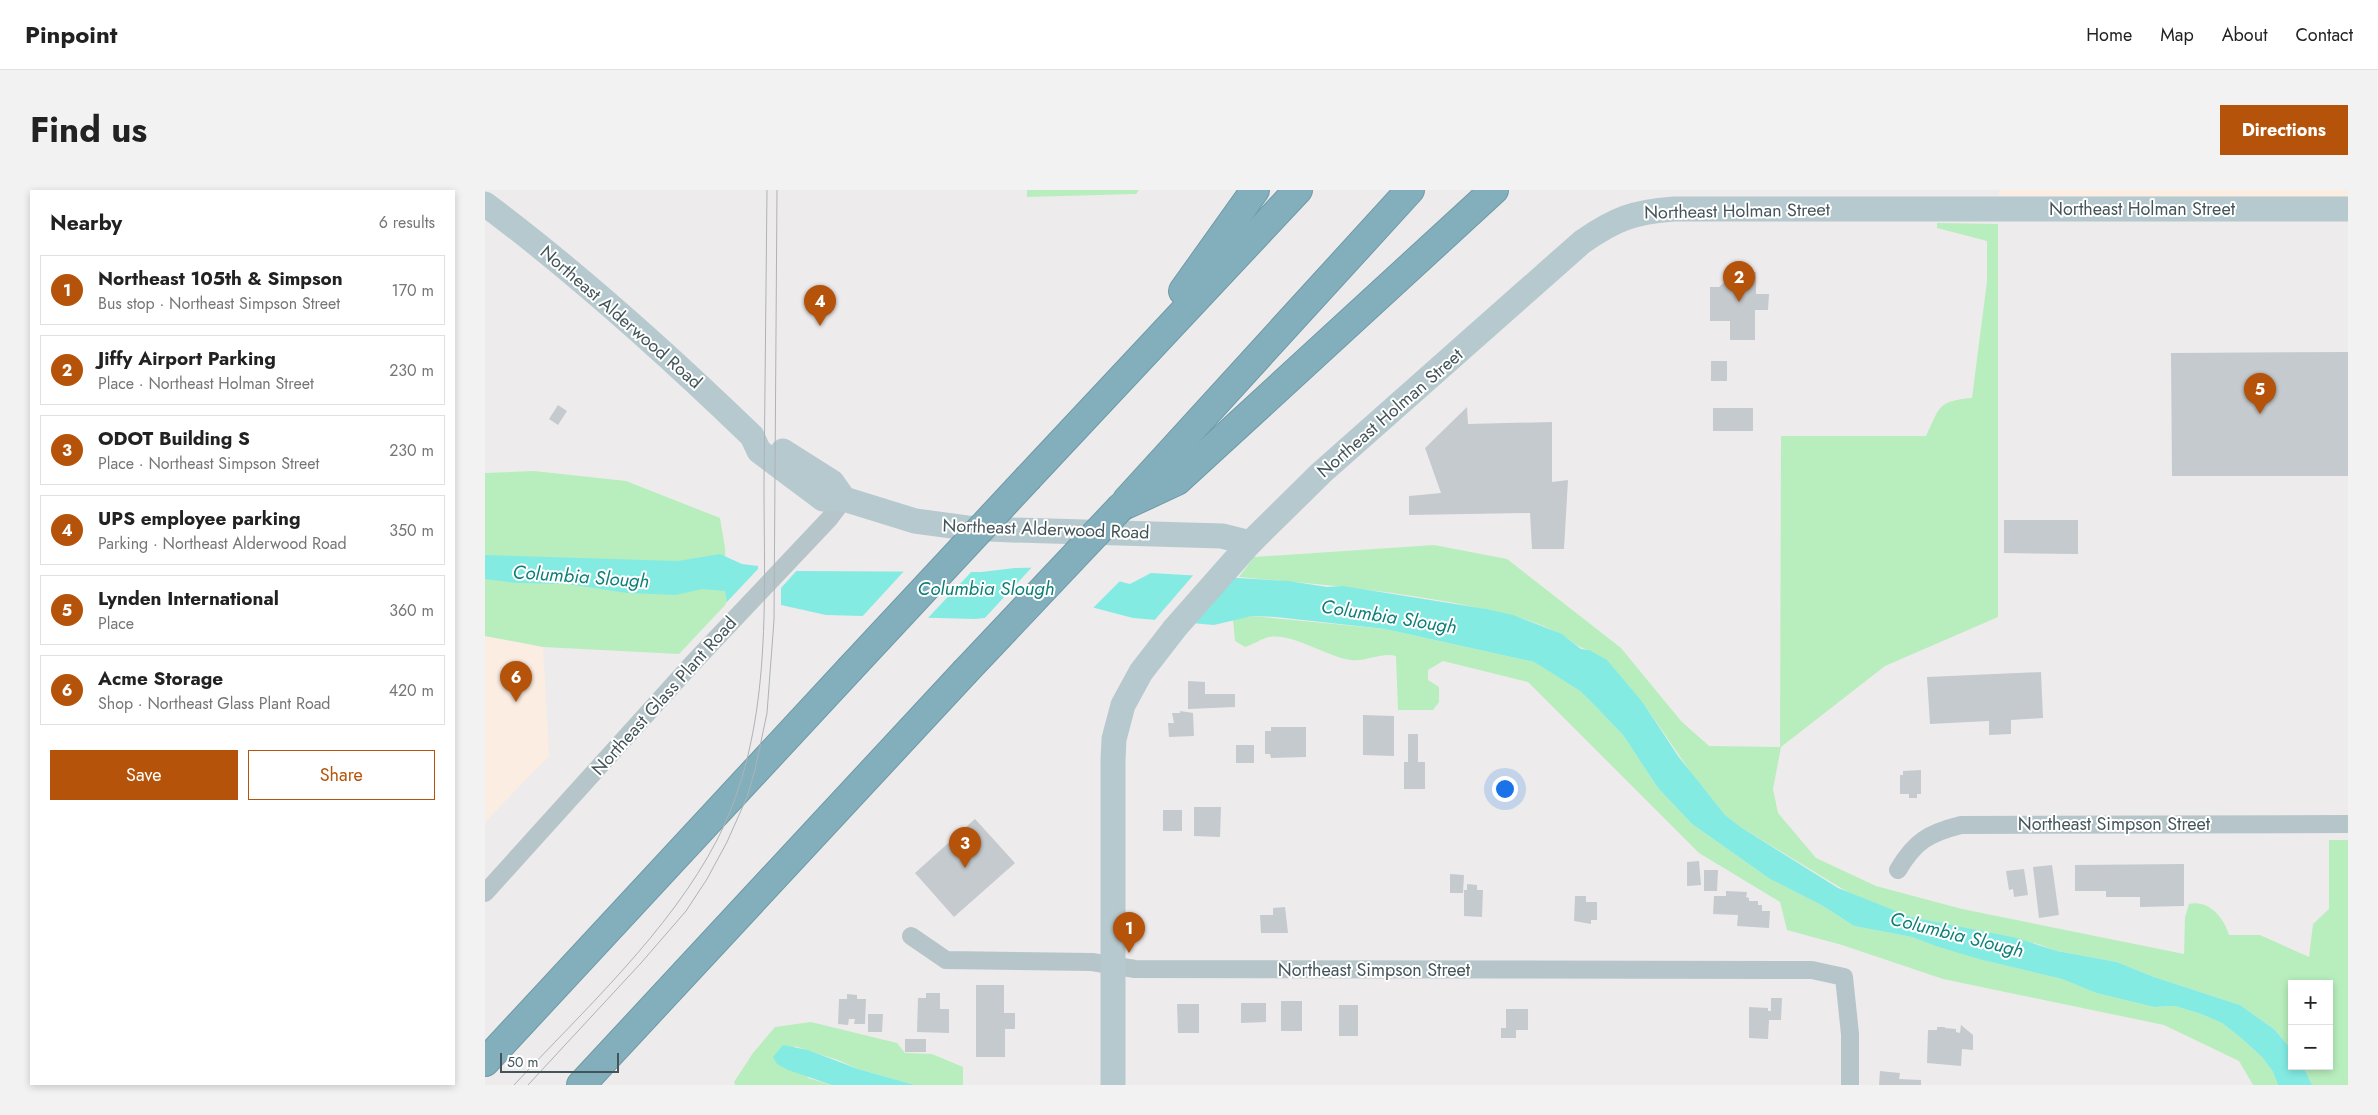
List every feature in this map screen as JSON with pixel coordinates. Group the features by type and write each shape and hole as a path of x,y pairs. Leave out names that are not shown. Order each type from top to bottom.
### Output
{"highway":[{"path":"1116,383 1255,190"},
{"path":"485,1062 1297,190"},
{"path":"581,1085 1121,507 1143,480 1410,190"},
{"path":"1121,507 1177,481 1494,190"}],"street":[{"name":"Northeast Alderwood Road","path":"485,204 545,249 606,300 752,436 770,441 832,482 844,499 892,516 931,524 1012,530 1222,536 1250,543"},
{"name":"Northeast Holman Street","path":"1113,1085 1113,761 1118,720 1123,704 1141,672 1175,628 1250,543 1321,473 1568,254 1601,229 1635,214 1674,209 2348,209"},
{"name":"Northeast Glass Plant Road","path":"485,893 691,665 829,519 844,499"},
{"name":"Northeast Simpson Street","path":"1898,870 1906,856 1919,842 1938,831 1961,825 2348,824"},
{"name":"Northeast Simpson Street","path":"911,936 946,960 1092,962 1135,969 1812,970 1844,977 1850,1034 1850,1085"}],"shaded area":[{"path":"1999,190 2348,190 2348,197 1999,196"},
{"path":"485,636 543,647 549,756 485,822"}],"green space":[{"path":"1027,190 1139,190 1136,194 1027,197"},
{"path":"1937,223 1998,224 1998,617 1885,666 1781,747 1773,789 1778,813 1816,858 1876,886 1962,909 2184,954 2185,917 2189,904 2196,903 2203,904 2214,911 2227,928 2229,935 2260,935 2309,957 2313,924 2329,909 2329,840 2348,840 2348,1085 2312,1085 2305,1070 2333,1070 2333,980 2288,980 2288,1045 2274,1029 2240,1005 2154,977 2117,962 2057,951 2038,944 1911,917 1851,894 1742,828 1725,815 1694,777 1644,704 1589,650 1564,636 1536,623 1477,607 1409,595 1239,577 1254,557 1434,545 1507,559 1621,648 1681,721 1709,746 1780,747 1781,436 1926,436 1941,407 1952,401 1972,398 1987,281 1987,241 1937,228"},
{"path":"534,471 626,481 720,518 725,548 727,603 679,654 543,647 485,636 485,473"},
{"path":"1252,616 1385,629 1534,662 1580,691 1599,710 1623,735 1658,788 1692,824 1770,879 1823,906 1854,926 1912,937 1982,960 2062,979 2096,993 2154,1007 2175,1006 2201,1014 2222,1023 2262,1057 2273,1072 2278,1085 2253,1085 2239,1061 2164,1025 1943,979 1842,945 1787,930 1780,902 1699,853 1528,682 1443,661 1428,670 1428,680 1439,687 1439,702 1433,710 1398,710 1396,656 1385,655 1362,660 1351,660 1331,655 1289,638 1279,637 1269,637 1245,647 1235,641 1233,619"},
{"path":"811,1022 897,1043 905,1053 932,1054 963,1067 963,1085 915,1085 858,1069 838,1060 794,1046 808,1078 832,1085 735,1085 734,1082 753,1053 775,1027"}],"water":[{"name":"Columbia Slough","path":"720,554 742,564 798,571 981,572 1015,568 1064,567 1130,584 1151,573 1289,581 1327,587 1343,586 1513,615 1562,634 1581,649 1589,650 1607,660 1644,704 1678,756 1725,815 1742,828 1838,888 1911,917 2017,938 2057,951 2117,962 2154,977 2240,1005 2274,1029 2288,1045 2288,1070 2305,1070 2312,1085 2278,1085 2273,1072 2262,1057 2222,1023 2201,1014 2175,1006 2154,1007 2096,993 2062,979 1982,960 1912,937 1854,926 1823,906 1770,879 1692,824 1658,788 1623,735 1599,710 1580,691 1534,662 1385,629 1276,617 1252,616 1214,625 1133,618 1091,607 975,619 826,615 781,605 727,603 725,591 702,589 676,595 627,593 567,584 516,583 485,579 485,555 678,561"},
{"path":"783,1045 808,1050 858,1069 915,1085 832,1085 788,1070 777,1064 773,1057"}],"pier":[{"path":"758,563 799,568 781,588 781,607 725,604 758,569"},
{"path":"1034,565 1065,565 1122,579 1091,610 982,621"},
{"path":"906,569 973,570 926,620 860,619"},
{"path":"1196,572 1235,574 1191,625 1153,622"}],"building":[{"path":"1730,272 1756,272 1756,294 1769,294 1768,310 1755,310 1755,340 1730,340 1730,321 1710,321 1710,287 1719,287 1730,277"},
{"path":"2348,352 2348,476 2172,476 2171,353"},
{"path":"1711,361 1727,361 1727,381 1711,381"},
{"path":"558,405 567,411 558,425 549,419"},
{"path":"1467,407 1468,424 1552,422 1552,482 1568,480 1564,549 1532,549 1530,513 1409,515 1409,496 1441,493 1425,448"},
{"path":"1713,408 1753,408 1753,431 1713,431"},
{"path":"2004,520 2078,520 2078,554 2004,553"},
{"path":"2041,672 2043,718 2011,720 2011,734 1989,735 1989,721 1930,724 1927,677"},
{"path":"1188,681 1205,682 1205,694 1235,694 1235,707 1188,709"},
{"path":"1180,711 1193,713 1194,736 1169,737 1168,723 1174,723 1172,713 1180,713"},
{"path":"1363,715 1394,716 1394,756 1363,755"},
{"path":"1271,727 1306,727 1306,757 1271,758 1270,754 1265,754 1265,731 1271,731"},
{"path":"1408,734 1418,734 1418,762 1425,762 1425,789 1404,789 1404,762 1408,762"},
{"path":"1236,745 1254,745 1254,763 1236,763"},
{"path":"1921,770 1921,794 1917,794 1917,798 1909,798 1909,794 1900,794 1900,775 1903,775 1903,771"},
{"path":"1194,807 1221,807 1220,837 1194,836"},
{"path":"1163,810 1182,810 1182,831 1163,831"},
{"path":"975,819 1015,863 954,917 915,873"},
{"path":"1699,861 1701,885 1687,886 1687,862"},
{"path":"2184,864 2184,906 2140,907 2140,897 2106,897 2106,891 2075,891 2075,865"},
{"path":"2052,865 2059,915 2039,918 2033,867"},
{"path":"2024,869 2028,895 2014,897 2013,889 2009,890 2006,871"},
{"path":"1704,870 1718,870 1717,891 1704,891"},
{"path":"1450,874 1464,875 1463,893 1450,893"},
{"path":"1467,884 1477,885 1477,890 1483,890 1482,917 1464,916 1464,890 1467,890"},
{"path":"1726,891 1747,892 1746,897 1749,898 1749,901 1758,901 1758,905 1762,905 1762,911 1770,911 1769,928 1737,926 1738,915 1713,914 1714,896 1726,896"},
{"path":"1575,896 1586,896 1586,902 1597,902 1597,920 1591,920 1591,924 1574,921"},
{"path":"1285,907 1288,933 1261,933 1260,915 1273,915 1273,908"},
{"path":"976,985 1004,985 1004,1013 1015,1013 1015,1029 1005,1029 1005,1057 976,1057"},
{"path":"926,993 940,993 940,1009 949,1009 949,1033 917,1032 918,998 926,998"},
{"path":"847,994 857,995 857,999 866,999 865,1024 854,1024 855,1019 849,1019 848,1025 838,1024 839,999 847,999"},
{"path":"1771,998 1782,998 1781,1020 1769,1020 1768,1039 1749,1038 1749,1007 1768,1008 1768,1011 1771,1011"},
{"path":"1281,1001 1302,1001 1302,1031 1281,1031"},
{"path":"1241,1003 1266,1003 1266,1022 1241,1023"},
{"path":"1177,1004 1199,1004 1199,1033 1178,1033"},
{"path":"1339,1005 1358,1005 1358,1036 1339,1036"},
{"path":"1506,1009 1528,1009 1528,1030 1516,1030 1516,1038 1501,1038 1501,1028 1506,1028"},
{"path":"868,1014 883,1014 882,1032 868,1032"},
{"path":"1961,1025 1973,1035 1973,1050 1962,1049 1961,1066 1927,1063 1928,1030 1937,1030 1937,1027 1945,1027 1956,1029 1956,1032 1960,1033"},
{"path":"905,1039 926,1039 926,1052 905,1052"},
{"path":"1880,1071 1900,1073 1899,1079 1921,1080 1921,1085 1879,1085"}],"tram line":[{"path":"514,1085 624,969 675,906 698,874 717,840 735,798 748,755 756,711 764,620 767,190"},
{"path":"528,1085 641,963 686,911 707,879 727,842 747,797 755,770 767,713 774,620 777,190"}],"place":[{"name":"Jiffy Airport Parking","path":"1739,302"},
{"name":"UPS employee parking","path":"820,326"},
{"name":"Lynden International","path":"2260,414"},
{"name":"Acme Storage","path":"516,702"},
{"name":"ODOT Building S","path":"965,868"},
{"name":"Northeast 105th & Simpson","path":"1129,953"}]}
